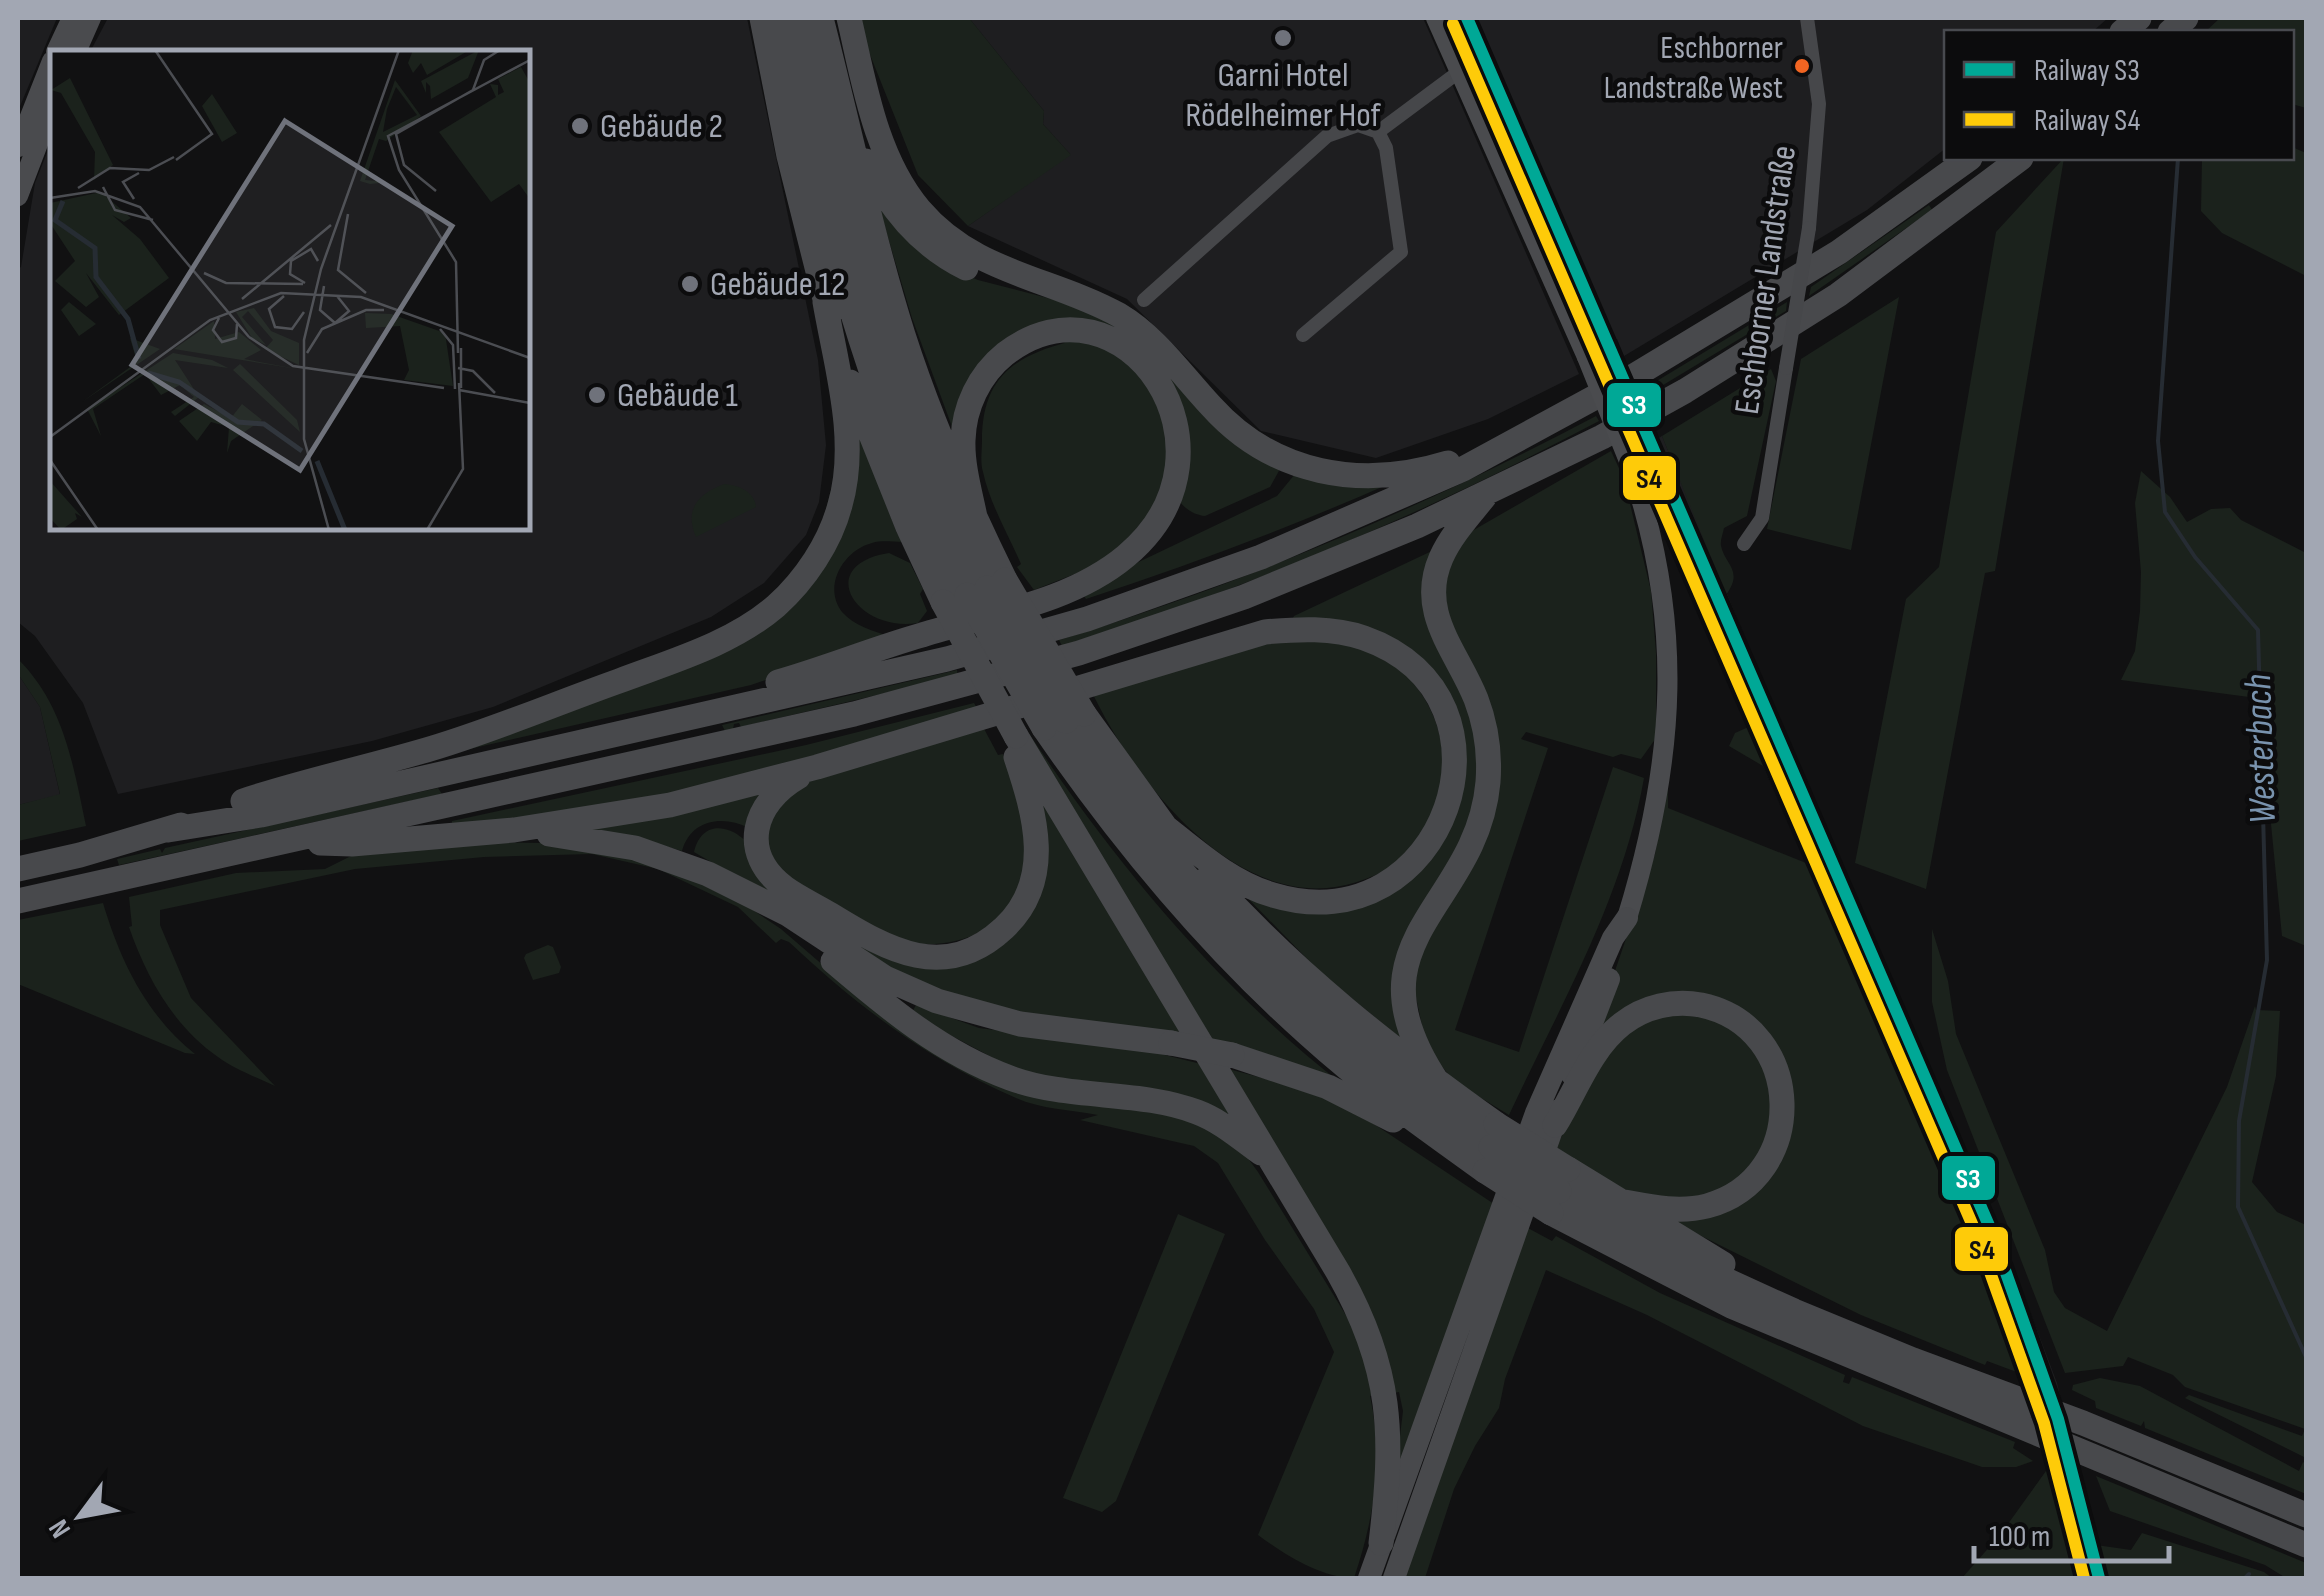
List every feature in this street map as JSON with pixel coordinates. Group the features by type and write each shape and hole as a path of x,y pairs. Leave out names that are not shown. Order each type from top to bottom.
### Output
{"highway":[{"path":"762,18 793,174 825,302 870,434 1065,721 1227,898 1295,966 1361,1024 1438,1082"},
{"path":"778,18 856,322 908,470 976,591 1065,721 1159,846 1262,960 1375,1062 1490,1148 1731,1306 2306,1545"},
{"path":"803,18 838,174 879,322 976,591"},
{"path":"821,18 903,335 976,522"},
{"path":"849,18 882,144 898,179 917,207 959,246 997,266 1122,317 1149,338 1238,433 1265,451 1314,471 1364,478 1410,473 1523,435"},
{"path":"844,107 882,190 918,236 946,258 981,274 1054,290"},
{"path":"18,869 168,830 261,815 842,684 1087,618 1261,557 1463,469 1634,376 1839,252 1967,160"},
{"path":"18,900 854,714 1079,653 1202,612 1352,554 1602,438 1838,295 2018,160"},
{"path":"168,830 243,801 467,737 691,654 753,623 775,606 799,582 819,552 841,502 847,438 825,302"},
{"path":"243,801 772,684 924,634 1040,600 1080,584 1127,555 1158,521 1170,498 1178,458 1170,402 1149,368 1120,345 1084,332 1035,338 1000,358 980,381 966,418 963,441 976,522 976,591 994,699 1013,737 1356,1305 1373,1347 1390,1429 1381,1543"},
{"path":"1488,492 1443,552 1432,592 1436,618 1480,710 1488,768 1486,798 1473,840 1421,926 1403,975 1402,999 1417,1049 1490,1148"},
{"path":"1088,684 1158,644 1202,612"},
{"path":"285,842 352,844 514,830 670,804 817,767 1265,632 1321,630 1362,638 1392,652 1420,674 1445,715 1455,766 1444,819 1413,864 1366,893 1332,901 1275,896 1226,872 1164,826"},
{"path":"817,767 782,786 768,799 761,814 756,843 772,876 785,888 876,943 914,956 942,957 980,945 1001,930 1018,912 1030,886 1037,826 1013,737"},
{"path":"514,830 599,841 659,855 708,874 788,914 885,978 936,1001 1020,1024 1171,1043 1232,1055 1490,1148 1682,1260 1794,1311 2306,1514"},
{"path":"764,904 912,1026 973,1062 1012,1079 1058,1091 1193,1110 1226,1126 1271,1161"},
{"path":"1394,1578 1556,1125 1564,1092 1622,942 1627,918"},
{"path":"1368,1578 1542,1098 1614,938 1627,918"},
{"path":"1556,1125 1602,1043 1640,1012 1675,1003 1726,1014 1755,1035 1774,1065 1783,1100 1779,1135 1764,1167 1738,1192 1705,1206 1669,1210 1559,1191"},
{"path":"1624,1202 1794,1311"}],"main road":[{"path":"57,50 72,18"},
{"path":"77,50 90,18"},
{"path":"1436,18 1587,357 1628,461 1654,550 1668,664 1663,774 1649,846 1627,918"},
{"path":"18,147 50,67"},
{"path":"18,196 50,112"}],"street":[{"name":"Eschborner Landstraße","path":"1744,544 1762,518 1808,228 1818,104 1807,18"},
{"path":"1378,132 1460,71"},
{"path":"1144,300 1327,136 1358,125 1378,132 1386,148 1401,252 1303,335"}],"shaded area":[{"path":"18,18 57,18 18,111"},
{"path":"108,18 747,18 818,360 826,445 819,502 806,535 764,583 711,617 493,707 372,741 118,794 83,703 35,636 18,622 18,269 35,183 50,145 50,530 530,530 530,50 91,50"},
{"path":"860,18 969,18 1044,111 1043,124 1071,155 968,226 918,175 865,42"},
{"path":"969,18 1423,18 1579,374 1488,419 1376,458 1261,431 1127,299 968,226 1070,154 1043,124 1044,111"},
{"path":"1449,18 2108,18 2094,30 1944,30 1944,150 1867,210 1624,356 1617,339 1595,351"},
{"path":"2220,18 2306,18 2306,108 2294,105 2294,30 2207,30"},
{"path":"2294,148 2306,153 2306,276 2222,233 2201,211 2202,160 2294,160"},
{"path":"2064,160 1995,571 1985,573 1926,889 1855,863 1906,599 1939,567 1996,232"},
{"path":"878,204 957,271 1113,320 1280,469 1270,487 1205,516 1182,504 1177,497 1183,477 1139,348 1018,339 958,443 912,318"},
{"path":"1929,205 1932,210 1809,296 1811,287"},
{"path":"1899,297 1851,550 1767,529 1801,359"},
{"path":"1787,302 1786,311 1640,399 1637,393"},
{"path":"1068,342 1098,345 1124,356 1160,397 1170,460 1161,495 1142,527 1095,566 1034,590 1017,567 1021,564 986,484 981,460 983,420 987,402 1004,374 1031,355"},
{"path":"1771,369 1776,381 1747,516 1724,528 1721,539 1733,574 1726,595 1662,436"},
{"path":"851,415 903,542 876,542 853,553 839,570 834,591 836,602 847,617 891,637 751,685 439,756 628,683 807,580"},
{"path":"1596,416 1599,421 1514,465 1339,545 1157,615 1062,646 1059,640 1197,594 1333,541"},
{"path":"1662,436 1803,778 2006,1248 2057,1383 2103,1578 2084,1578 2030,1377 1974,1221 1641,449"},
{"path":"1611,451 1624,479 1651,591 1656,738 1641,759 1621,754 1613,757 1526,732 1521,739 1548,748 1455,1030 1519,1052 1613,767 1644,778 1606,909 1509,1115 1455,1082 1427,1049 1411,974 1496,790 1438,591 1465,535"},
{"path":"1642,451 1974,1221 2030,1377 1987,1361 1985,1365 1861,1315 1671,1221 1741,1201 1791,1098 1709,999 1591,1041 1655,854 1668,783 1668,808 1806,863 1763,766 1729,746 1735,733 1753,725 1740,694 1731,690 1676,546 1655,509 1638,454"},
{"path":"2141,471 2170,497 2187,522 2211,509 2230,508 2241,520 2306,553 2306,946 2282,936 2266,773 2263,687 2249,697 2121,680 2135,651 2140,611 2135,503"},
{"path":"1295,474 1391,483 1278,530 1125,586 1086,599 1080,590 1277,496"},
{"path":"724,484 745,490 756,507 696,537 692,518 696,504"},
{"path":"1434,550 1429,572 1480,734 1474,821 1418,919 1404,1041 1321,973 1231,881 1344,908 1451,822 1437,683 1292,620"},
{"path":"889,553 910,563 923,589 920,594 927,611 918,623 877,618 852,596 848,583 853,570 866,560"},
{"path":"1299,639 1344,642 1400,670 1428,705 1441,740 1442,776 1422,838 1392,866 1357,882 1314,888 1272,881 1232,862 1196,834 1163,800 1134,763 1091,690 1238,648"},
{"path":"18,659 34,677 56,716 71,758 86,826 18,841 18,805 60,794 40,707 18,674"},
{"path":"957,670 958,676 741,727 734,724 733,729 725,731 722,725"},
{"path":"18,674 40,707 60,795 18,805"},
{"path":"974,703 978,710 662,802 452,828 452,821 806,745"},
{"path":"982,725 1007,764 1027,846 1024,875 1014,899 999,918 980,932 933,944 880,936 842,916 776,871 763,830 766,816 807,779"},
{"path":"1028,732 1096,829 1171,921 1253,1006 1342,1084 1204,1039 1022,734"},
{"path":"438,788 442,794 119,865 117,859 160,849 162,853 165,848"},
{"path":"1034,789 1183,1034 1078,1026 934,993 694,852 707,831 716,828 736,833 757,859 917,963 1018,921"},
{"path":"764,793 749,828 719,821 700,826 686,840 682,851 636,838 584,830"},
{"path":"469,842 543,843 628,854 683,875 750,908 781,929 853,991 1073,1103 1160,1113 1198,1122 1247,1157 1355,1330 1376,1394 1370,1396 1376,1443 1375,1488 1354,1578 1316,1570 1258,1535 1334,1352 1314,1309 1265,1240 1218,1163 1194,1146 1080,1120 1098,1115 1035,1105 984,1083 896,1030 789,942 781,939 776,943 738,907 658,869 592,854 484,857 355,869 160,910 160,925 191,998 275,1086 224,1061 188,1030 163,999 129,927 129,897 236,873 325,869 359,852"},
{"path":"103,903 137,985 162,1022 195,1054 18,984 18,920"},
{"path":"1932,929 1948,981 1956,1034 2045,1250 2054,1292 2065,1308 2107,1331 2227,1087 2255,1006 2256,1010 2280,1011 2276,1076 2252,1182 2277,1212 2306,1225 2306,1458 2185,1398 2189,1395 2302,1436 2305,1429 2185,1387 2173,1375 2128,1357 2123,1366 2065,1373 1947,1070 1932,1002"},
{"path":"548,945 553,947 561,967 559,973 533,980 524,958"},
{"path":"916,1005 979,1028 1164,1052 1201,1064 1240,1130 1027,1076 911,1014"},
{"path":"1663,1013 1721,1019 1761,1052 1778,1114 1748,1175 1703,1201 1633,1193 1608,1182 1556,1147 1609,1044"},
{"path":"1221,1067 1308,1090 1371,1122 1494,1204 1393,1494 1403,1411 1399,1392 1394,1393"},
{"path":"1178,1214 1225,1234 1116,1501 1102,1512 1063,1498"},
{"path":"1526,1227 1552,1241 1556,1236 1660,1293 1845,1375 1843,1382 1849,1384 1852,1377 2015,1442 2013,1448 2033,1461 2016,1467 1982,1467 1863,1426 1647,1315 1546,1270 1505,1379 1499,1408 1454,1489 1425,1578 1405,1578"},
{"path":"2100,1378 2140,1386 2299,1471 2303,1462 2306,1494 2145,1428 2144,1421 2141,1426 2096,1408 2095,1401 2072,1390 2073,1385"},
{"path":"2051,1464 2058,1470 2084,1578 1962,1578 2000,1535"},
{"path":"2096,1476 2306,1563 2306,1578 2286,1578 2265,1565 2110,1511"},
{"path":"2142,1533 2264,1572 2272,1578 2103,1578 2096,1545 2131,1550"}],"waterway":[{"name":"Westerbach","path":"2178,160 2158,441 2165,512 2195,557 2258,630 2267,960 2239,1121 2238,1207 2306,1357"},
{"name":"Westerbach","path":"2245,1578 2249,1574"}],"rail line":[{"name":"S3","path":"1467,18 1990,1228 2058,1419 2099,1578"},
{"name":"S4","path":"1453,24 1976,1233 2044,1423 2084,1578"}],"place":[{"name":"Garni Hotel Rödelheimer Hof","path":"1283,38"},
{"name":"Eschborner Landstraße West","path":"1802,66"},
{"name":"Gebäude 2","path":"580,126"},
{"name":"Gebäude 12","path":"690,284"},
{"name":"Gebäude 1","path":"597,395"}]}
